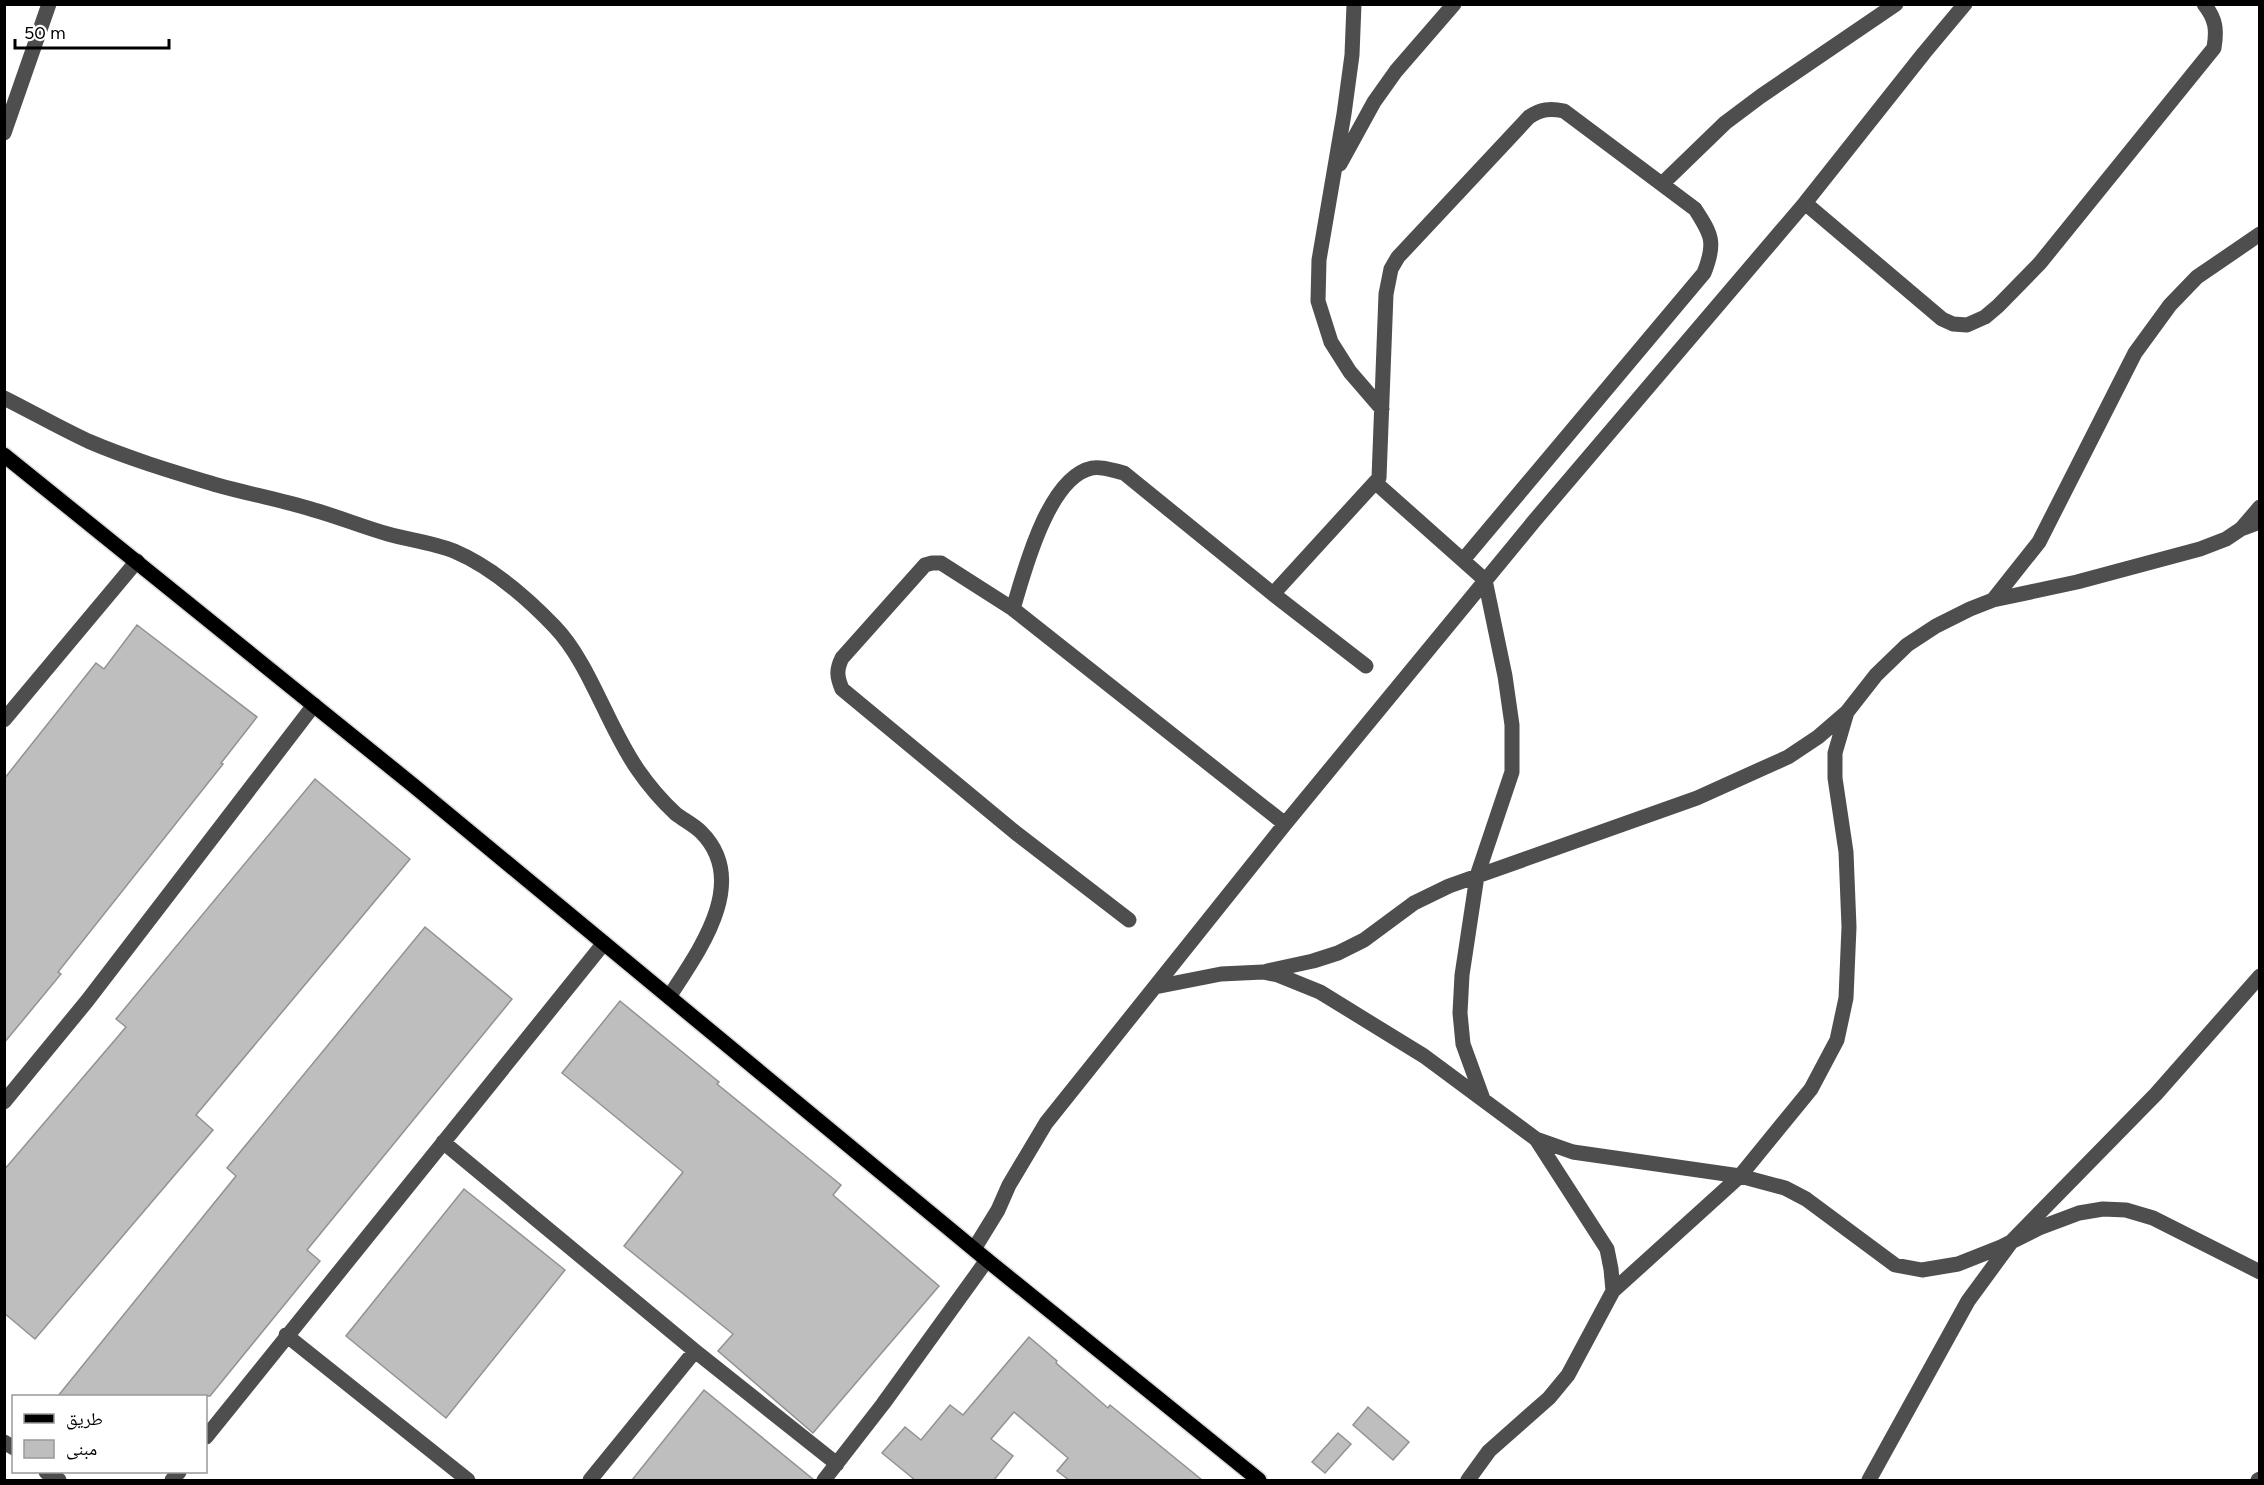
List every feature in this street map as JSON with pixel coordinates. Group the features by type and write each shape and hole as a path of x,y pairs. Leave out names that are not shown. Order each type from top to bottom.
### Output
{"main road":[{"path":"4,455 314,705 987,1260 1259,1480"}],"street":[{"path":"4,133 48,4"},
{"path":"1354,4 1352,55 1319,260 1318,301 1331,342 1350,372 1382,409"},
{"path":"1333,177 1374,102 1396,71 1454,4"},
{"path":"1662,184 1725,123 1780,82 1896,4"},
{"path":"974,1249 998,1210 1030,1147 1155,987 1485,580 1805,203 1965,4"},
{"path":"1805,203 1942,319 1953,324 1967,325 1985,317 2040,263 2214,48 2217,31 2212,15 2204,4"},
{"path":"1273,594 1376,483 1380,471 1386,294 1391,269 1398,257 1529,117 1540,110 1564,111 1695,209 1708,230 1712,254 1704,273 1462,560"},
{"path":"1993,600 2039,542 2134,353 2170,305 2198,277 2259,234"},
{"path":"4,398 87,441 126,456 220,486 454,551 496,575 526,600 556,628 576,654 630,759 651,788 676,814 701,832 715,850 721,873 721,894 712,925 700,949 669,997"},
{"path":"1013,609 1035,539 1045,517 1065,487 1077,475 1092,468 1107,469 1124,473 1366,666"},
{"path":"1376,483 1485,580 1505,676 1511,715 1512,772 1477,876 1462,975 1460,1013 1463,1044 1483,1100"},
{"path":"2241,529 2259,507"},
{"path":"1155,987 1221,974 1263,972 1313,962 1338,953 1364,940 1414,903 1449,886 1698,798 1788,757 1818,737 1847,712 1876,675 1907,645 1936,626 1993,600 2077,582 2200,549 2259,522"},
{"path":"4,720 137,561"},
{"path":"1129,920 1016,833 842,689 837,668 842,658 925,566 941,563 1013,609 1285,824"},
{"path":"4,1102 87,1001 314,705"},
{"path":"1468,1480 1489,1451 1549,1398 1568,1375 1613,1291 1740,1176 1811,1089 1837,1040 1846,998 1850,927 1846,852 1835,778 1835,753 1847,712"},
{"path":"207,1436 604,943"},
{"path":"1263,972 1278,975 1320,992 1424,1056 1536,1139 1573,1152 1740,1176 1785,1188 1806,1199 1895,1265 1922,1270 1958,1264 2039,1228 2079,1213 2103,1209 2126,1210 2153,1218 2258,1270"},
{"path":"1869,1480 1968,1301 2012,1241 2156,1094 2259,976"},
{"path":"1536,1139 1607,1249 1613,1291"},
{"path":"443,1142 695,1351 837,1464"},
{"path":"824,1480 883,1404 987,1260"},
{"path":"286,1335 468,1480"},
{"path":"590,1480 695,1351"}],"building":[{"path":"137,625 257,717 221,763 223,764 58,972 61,974 4,1043 4,779 96,663 104,669"},
{"path":"315,779 410,859 196,1115 213,1130 35,1339 4,1313 4,1170 126,1027 116,1019"},
{"path":"425,927 512,999 307,1250 320,1261 210,1396 59,1395 236,1176 227,1168"},
{"path":"620,1001 841,1185 833,1195 939,1286 813,1433 718,1351 733,1334 624,1246 683,1172 562,1073"},
{"path":"464,1189 565,1270 446,1418 346,1336"},
{"path":"1029,1337 1108,1408 1110,1405 1202,1480 1069,1480 1057,1471 1068,1458 1014,1412 991,1439 1013,1456 994,1480 915,1480 882,1453 905,1427 921,1440 950,1405 963,1415"},
{"path":"704,1390 814,1480 632,1480"},
{"path":"1368,1407 1409,1442 1393,1460 1353,1425"},
{"path":"1338,1433 1351,1444 1325,1473 1312,1462"}]}
